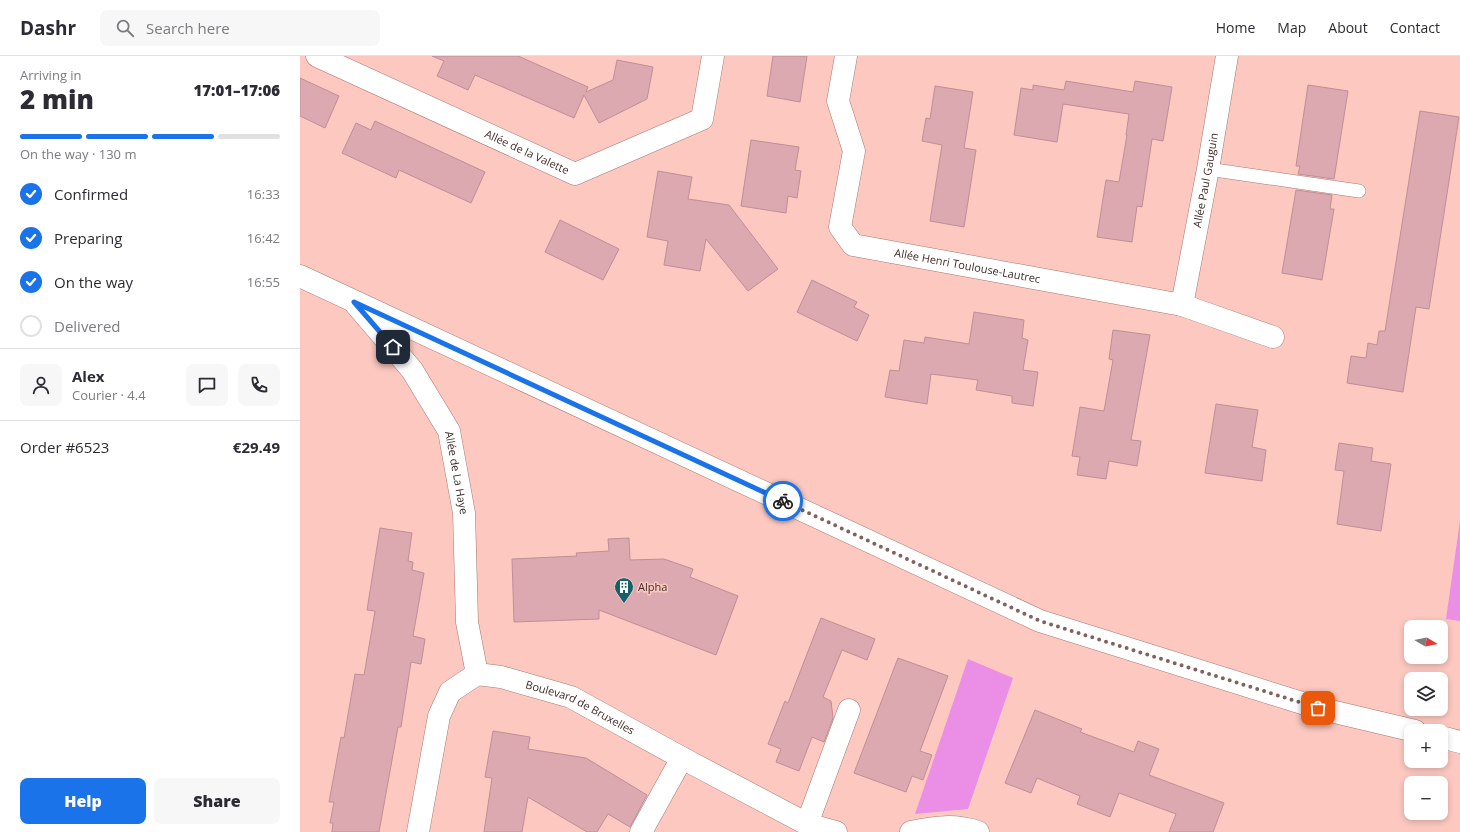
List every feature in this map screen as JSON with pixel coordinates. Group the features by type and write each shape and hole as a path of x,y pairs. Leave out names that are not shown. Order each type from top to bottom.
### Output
{"street":[{"name":"Allée de la Valette","path":"317,56 575,174 702,119 713,56"},
{"name":"Allée Henri Toulouse-Lautrec","path":"846,56 838,101 854,151 840,226 853,245 1182,305 1272,337"},
{"name":"Allée Paul Gauguin","path":"1182,305 1228,56"},
{"path":"300,276 1040,621 1318,708 1404,728"},
{"name":"Allée de La Haye","path":"354,302 412,370 449,431 464,513 467,622 477,674"},
{"path":"418,832 438,716 450,692 477,674"},
{"name":"Boulevard de Bruxelles","path":"477,674 501,677 571,697 807,824 836,832"},
{"path":"807,824 849,710"},
{"path":"1448,739 1460,742"},
{"path":"641,832 682,758"},
{"path":"911,832 933,827 964,827 978,832"}],"lane":[{"path":"1208,168 1359,191"}],"shaded area":[{"path":"1460,521 1460,621 1446,619"},
{"path":"968,659 1013,678 968,809 915,814"}],"building":[{"path":"432,56 518,56 588,87 586,92 613,80 617,60 653,67 647,99 599,123 584,95 574,118 475,75 468,90 437,76 444,61"},
{"path":"773,56 807,56 800,102 767,96"},
{"path":"300,78 339,96 325,128 300,116"},
{"path":"1066,81 1133,92 1135,81 1172,87 1163,141 1152,139 1142,207 1137,206 1132,242 1097,237 1106,180 1119,182 1129,114 1063,104 1057,142 1014,135 1021,88 1033,90 1033,85 1064,90"},
{"path":"1308,85 1348,91 1334,179 1298,174 1300,166 1296,166"},
{"path":"935,86 973,92 964,148 976,150 964,227 930,221 942,145 922,141 926,118 930,119"},
{"path":"1420,111 1459,117 1429,309 1416,307 1403,392 1347,383 1351,356 1366,358 1368,343 1377,345 1379,331 1385,331"},
{"path":"375,121 485,172 471,203 399,170 396,178 342,153 356,123 371,130"},
{"path":"751,140 799,147 795,170 801,171 797,198 788,196 786,213 741,206"},
{"path":"658,171 692,177 688,199 729,205 778,269 748,291 706,239 700,271 664,265 668,241 647,237"},
{"path":"1296,190 1332,195 1330,209 1334,209 1322,280 1282,273"},
{"path":"560,220 619,249 603,280 545,252"},
{"path":"812,280 857,302 854,307 869,315 857,341 797,312"},
{"path":"974,312 1024,320 1022,338 1028,340 1023,370 1038,372 1033,406 1012,403 1012,396 976,390 978,380 931,374 927,404 885,397 890,370 899,371 904,340 924,343 925,337 969,344"},
{"path":"1113,330 1150,335 1131,440 1141,441 1137,466 1109,461 1106,479 1077,475 1080,457 1072,456 1080,407 1104,411 1113,360 1109,359"},
{"path":"1216,404 1258,410 1252,447 1266,450 1262,481 1205,473"},
{"path":"1339,443 1373,448 1371,461 1391,464 1381,531 1337,524 1344,471 1335,470"},
{"path":"380,528 412,533 408,561 413,562 412,570 424,573 413,636 425,639 421,664 411,662 401,727 398,727 379,832 332,832 333,823 330,823 334,802 329,802 341,737 344,738 355,674 364,675 375,611 367,610"},
{"name":"Alpha","path":"629,538 630,560 664,559 693,569 690,577 738,596 716,655 599,610 599,619 514,622 512,559 577,556 576,553 609,551 608,539"},
{"path":"821,618 875,639 867,660 842,650 823,697 831,701 833,718 824,742 812,737 799,771 776,762 781,749 768,744 785,701 788,703"},
{"path":"898,658 948,676 920,751 932,755 923,780 912,776 906,792 854,773"},
{"path":"1035,710 1082,729 1080,732 1134,752 1138,741 1159,749 1149,775 1224,803 1213,832 1169,832 1176,814 1119,793 1110,817 1077,804 1080,796 1037,778 1031,793 1005,783"},
{"path":"493,731 530,737 528,749 586,758 647,795 630,827 608,814 597,832 587,832 528,797 522,832 484,832 492,778 485,777"}],"way so far":[{"path":"783,501 1040,621 1318,708"}],"place":[{"name":"Alpha","path":"624,604"}],"route":[{"path":"393,347 354,302 783,501"}]}
